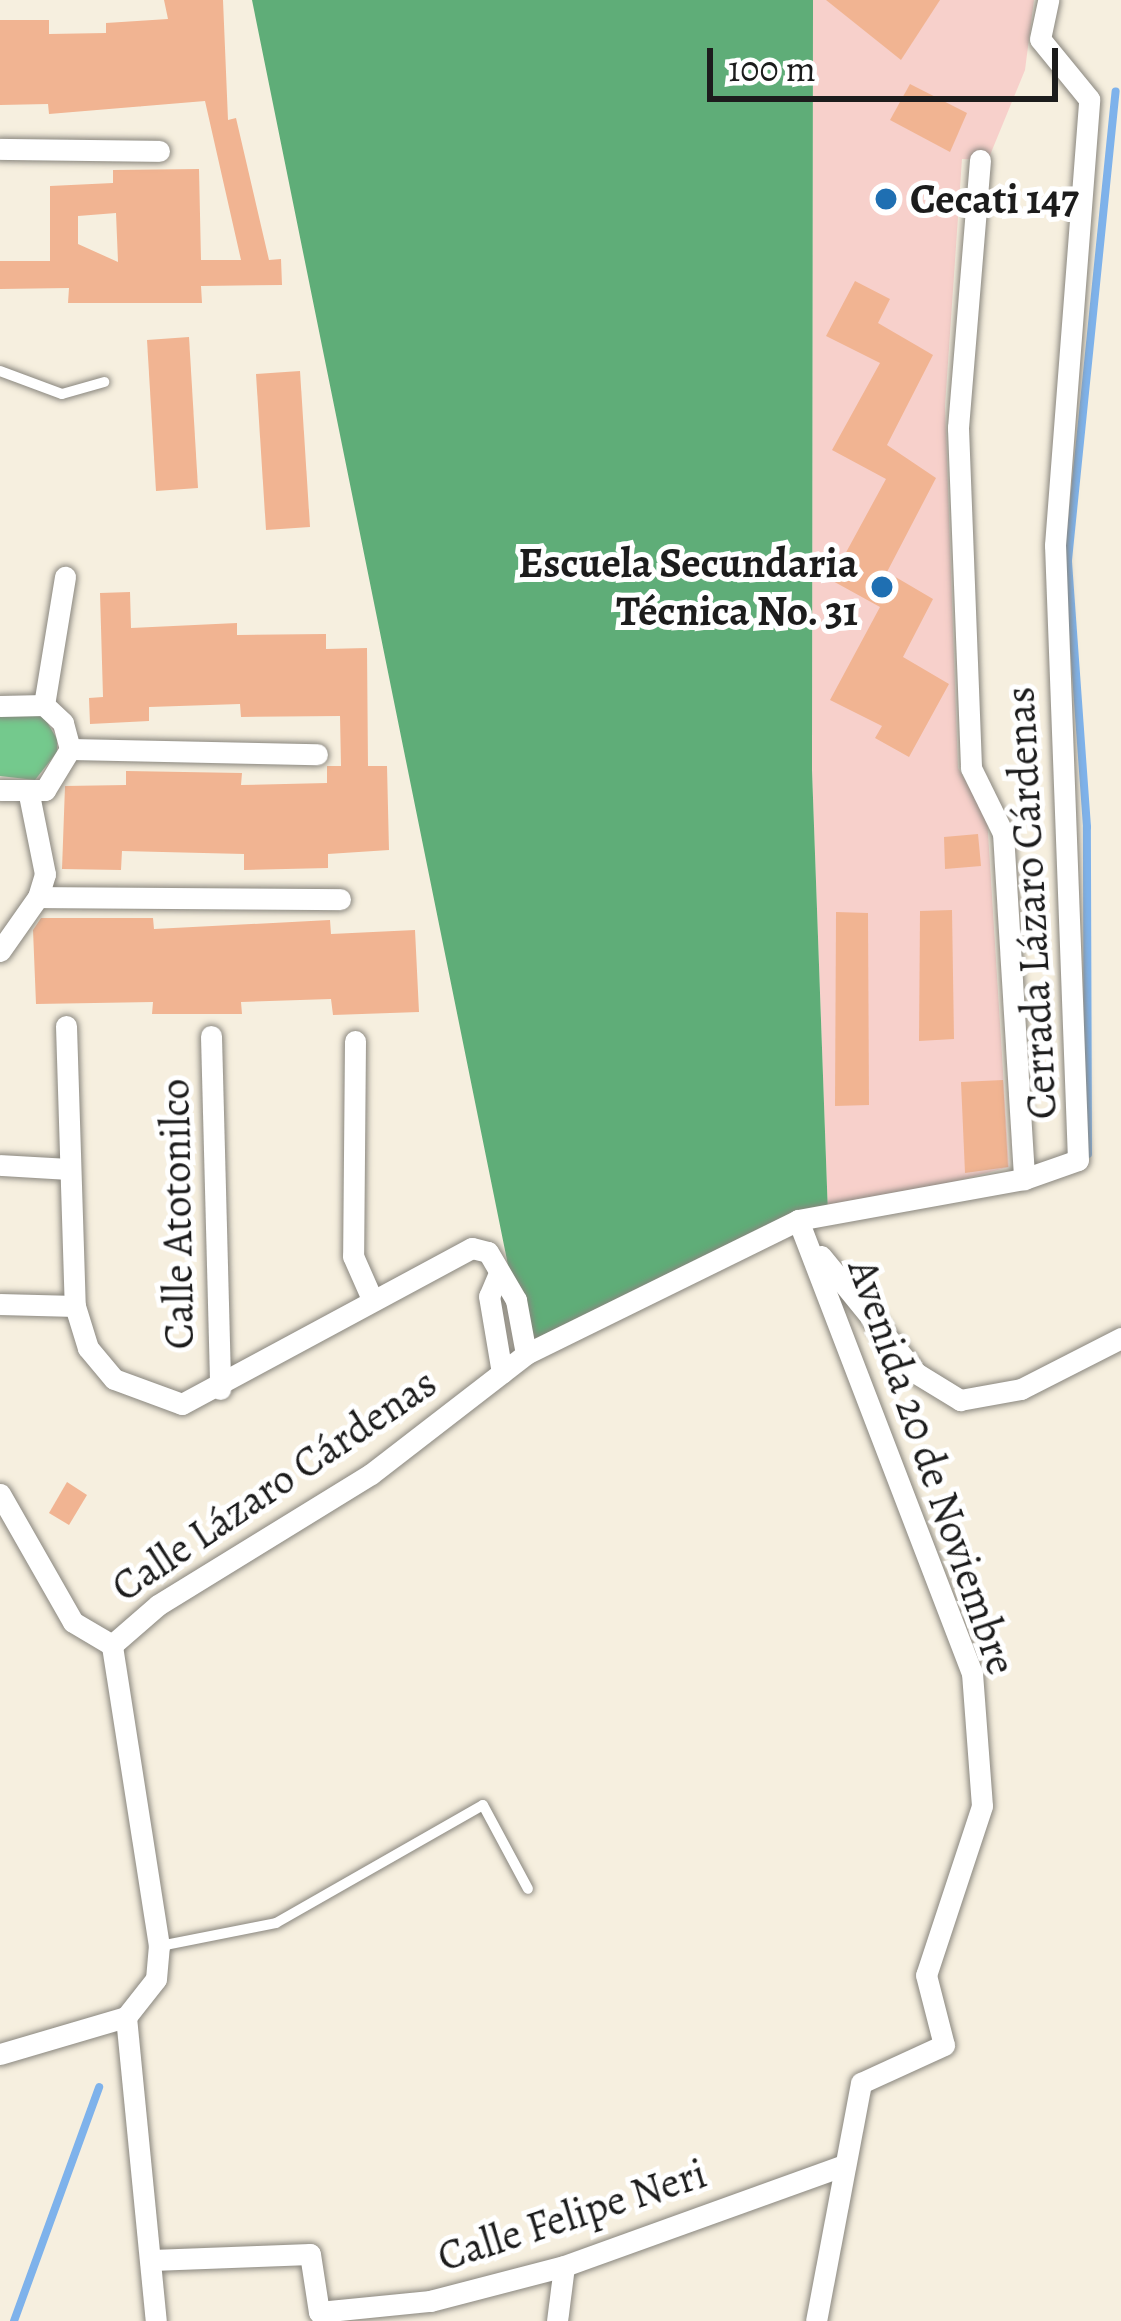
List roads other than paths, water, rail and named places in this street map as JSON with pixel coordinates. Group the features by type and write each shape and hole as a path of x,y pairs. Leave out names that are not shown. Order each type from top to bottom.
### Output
{"street":[{"name":"Cerrada Lázaro Cárdenas","path":"502,1373 526,1354 798,1220 1024,1180 1068,1168 1081,1146 1054,545 1089,99 1040,39 1048,0"},
{"path":"0,149 159,151"},
{"path":"980,160 958,428 971,768 1003,833 1024,1180"},
{"path":"44,705 65,577"},
{"path":"0,706 44,705 64,723 70,749 58,779 29,795 0,790"},
{"path":"70,749 317,754"},
{"path":"0,952 38,897 45,874 29,795"},
{"path":"38,897 340,899"},
{"path":"66,1026 75,1306 88,1348 115,1378 182,1404 220,1390 372,1299 472,1248 488,1252 516,1300 526,1354"},
{"name":"Calle Atotonilco","path":"212,1036 220,1390"},
{"path":"355,1041 353,1256 372,1299"},
{"path":"0,1165 67,1169"},
{"name":"Avenida 20 de Noviembre","path":"798,1220 813,1247 972,1672 982,1806 926,1975 944,2045 861,2084 816,2321"},
{"path":"813,1247 916,1373 960,1400 1021,1389 1121,1338"},
{"path":"500,1273 489,1296 502,1373"},
{"path":"0,1304 75,1306"},
{"name":"Calle Lázaro Cárdenas","path":"126,2018 152,1990 159,1946 112,1645 158,1605 371,1474 502,1373"},
{"path":"0,1494 73,1622 112,1645"},
{"path":"0,2054 126,2018 156,2321"},
{"name":"Calle Felipe Neri","path":"152,2260 310,2254 319,2312 429,2311 844,2165"},
{"path":"557,2321 564,2266"}],"lane":[{"path":"0,371 62,394 104,382"},
{"path":"159,1946 276,1923 484,1804 528,1889"}],"waterway":[{"path":"1088,1154 1087,827 1068,560 1116,91"},
{"path":"14,2321 99,2087"}],"place":[{"name":"Cecati 147","path":"886,199"},
{"name":"Escuela Secundaria Técnica No. 31","path":"882,587"}]}
